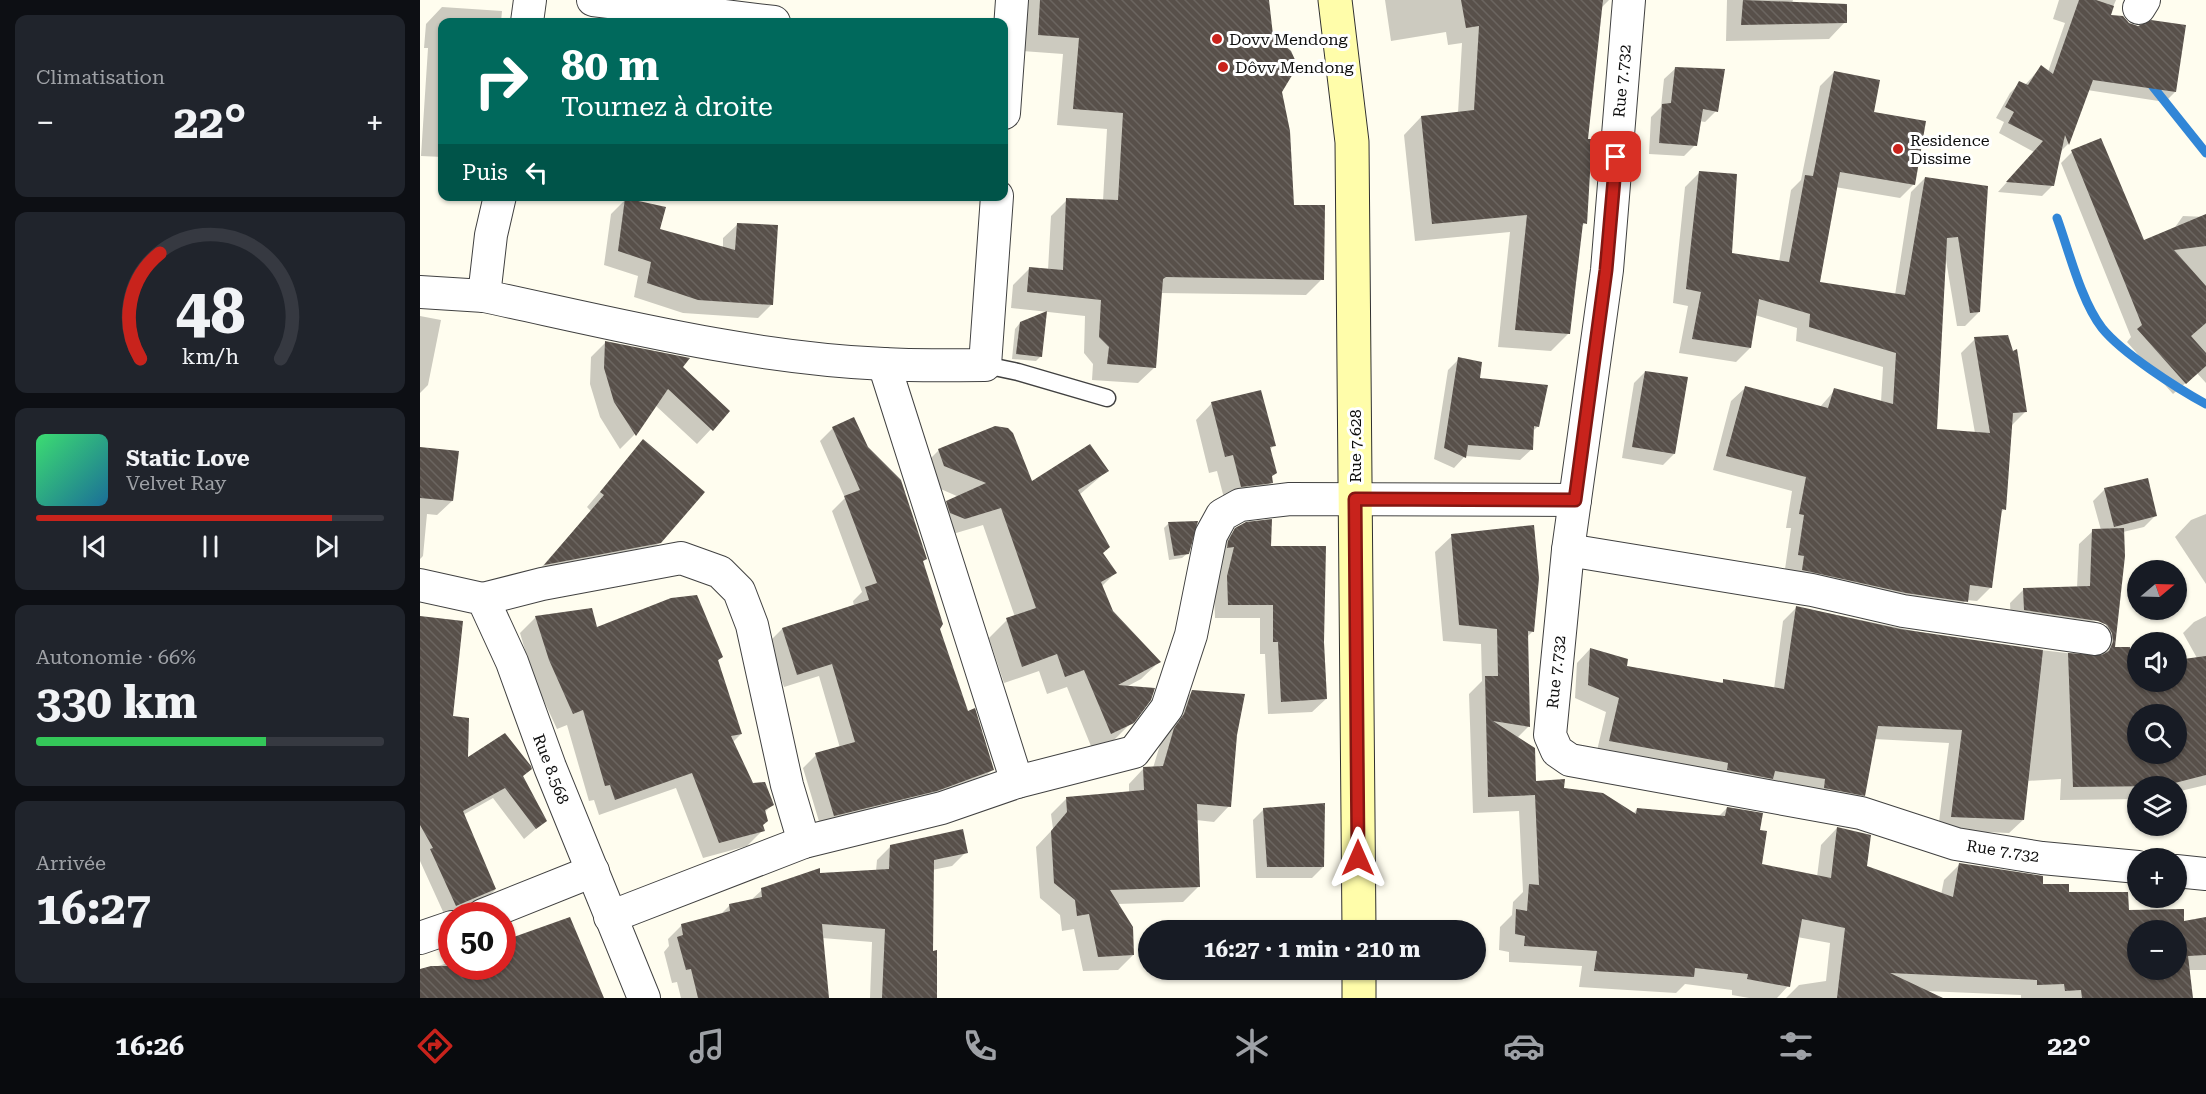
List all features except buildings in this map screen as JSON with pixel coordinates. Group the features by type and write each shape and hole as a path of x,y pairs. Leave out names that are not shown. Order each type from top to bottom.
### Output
{"main road":[{"name":"Rue 7.628","path":"1335,0 1352,142 1359,920"},
{"path":"1359,980 1359,998"}],"street":[{"path":"528,18 530,0"},
{"path":"593,0 741,18"},
{"path":"1008,34 1012,0"},
{"name":"Rue 7.732","path":"1629,0 1606,270 1568,550 1550,735 1557,751 1570,760 1861,813 1956,844 2042,858 2127,866"},
{"path":"484,296 491,235 499,201"},
{"path":"420,292 484,296 697,341 820,358 884,364 985,365 997,201"},
{"path":"884,364 1017,782"},
{"path":"610,916 804,842 942,808 1017,782 1134,752 1167,708 1191,635 1211,535 1222,515 1240,506 1290,499 1575,500"},
{"path":"1568,550 1812,590 1903,611 2096,639"},
{"path":"420,585 483,599 542,584 681,558 720,572 739,591 752,625 787,785 804,842"},
{"name":"Rue 8.568","path":"483,599 512,662 550,767 644,998"},
{"path":"515,902 592,871"},
{"path":"2187,872 2206,874"},
{"path":"420,938 438,932"}],"lane":[{"path":"985,365 1018,372 1107,398"}],"waterway":[{"path":"2150,83 2206,153"},
{"path":"2057,218 2082,290 2102,328 2136,359 2206,404"}],"place":[{"name":"Dovv Mendong","path":"1217,39"},
{"name":"Dôvv Mendong","path":"1223,67"},
{"name":"Residence Dissime","path":"1898,149"}],"route":[{"path":"1358,858 1355,499 1575,500 1606,270 1616,157"}]}
